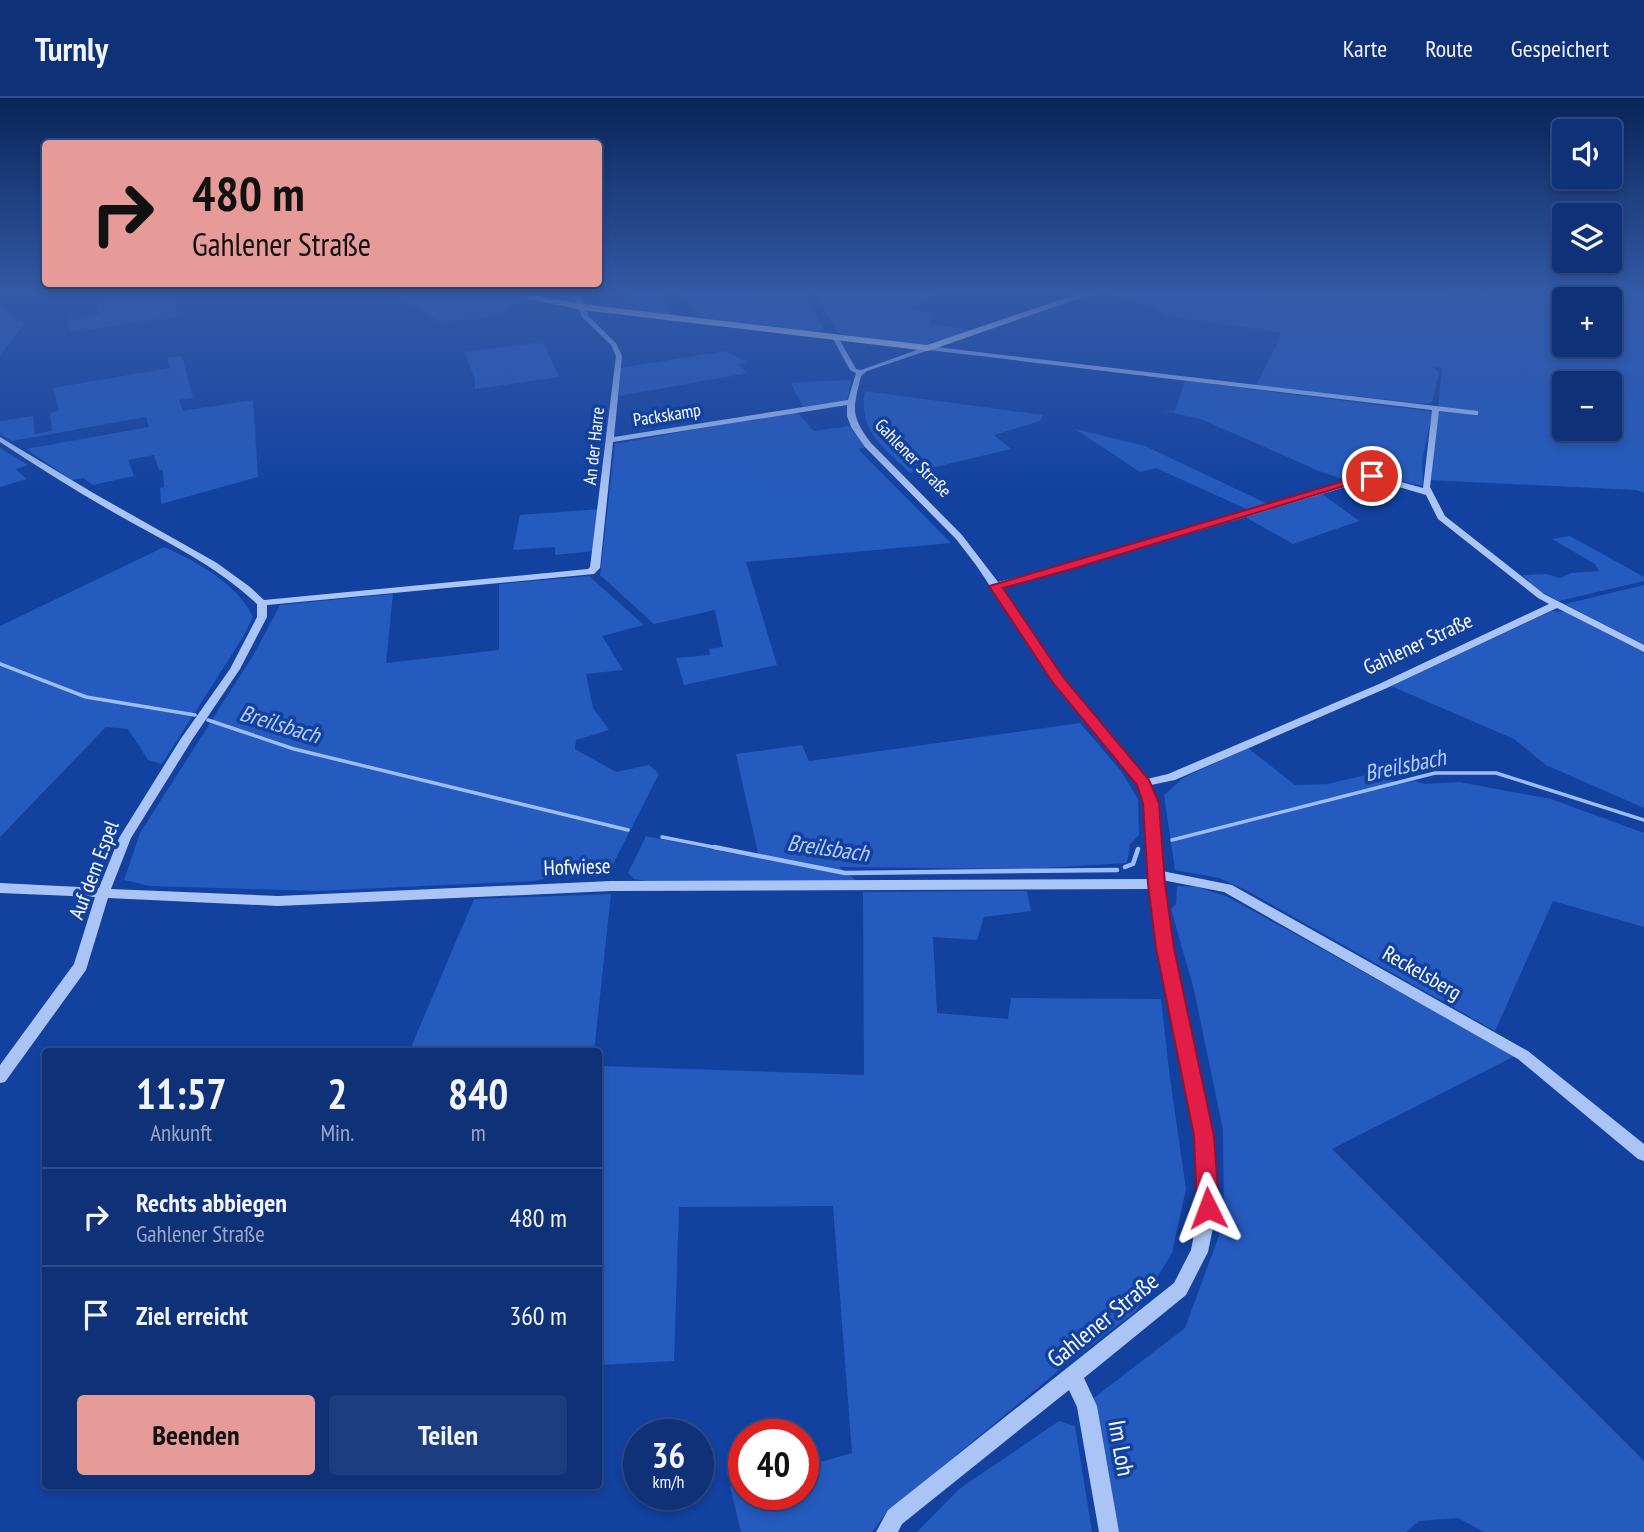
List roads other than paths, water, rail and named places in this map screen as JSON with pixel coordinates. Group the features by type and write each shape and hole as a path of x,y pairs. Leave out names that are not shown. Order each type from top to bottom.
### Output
{"street":[{"name":"An der Harre","path":"262,603 591,572 596,568 619,361"},
{"path":"848,361 853,370 860,372 891,361"},
{"path":"1037,361 1475,412"},
{"path":"851,402 860,372"},
{"name":"Packskamp","path":"612,440 851,402"},
{"name":"Gahlener Straße","path":"851,402 853,422 868,444 959,537 1058,680 1144,783 1151,803 1156,879 1165,952 1204,1136 1208,1208 1199,1252 1180,1289 895,1517 886,1532"},
{"path":"1436,408 1426,478 1436,511 1447,524 1555,605 1579,614 1644,649"},
{"path":"0,439 82,490 212,563 241,582 262,603"},
{"path":"995,586 1068,567 1372,476 1429,493"},
{"name":"Auf dem Espel","path":"0,1077 81,966 104,892 125,838 252,639 262,617 262,603"},
{"name":"Gahlener Straße","path":"1144,783 1171,777 1372,690 1555,605"},
{"name":"Hofwiese","path":"0,888 278,901 611,887 1156,879"},
{"name":"Reckelsberg","path":"1156,879 1227,888 1522,1055 1644,1154"},
{"name":"Im Loh","path":"1073,1376 1087,1406 1109,1532"}],"waterway":[{"name":"Breilsbach","path":"0,664 86,697 195,715"},
{"name":"Breilsbach","path":"208,720 294,749 628,830"},
{"name":"Breilsbach","path":"1172,840 1435,773 1496,773 1644,820"},
{"name":"Breilsbach","path":"662,837 723,849"},
{"name":"Breilsbach","path":"714,847 845,873 1117,870"},
{"name":"Breilsbach","path":"1125,867 1133,864 1138,849"}]}
